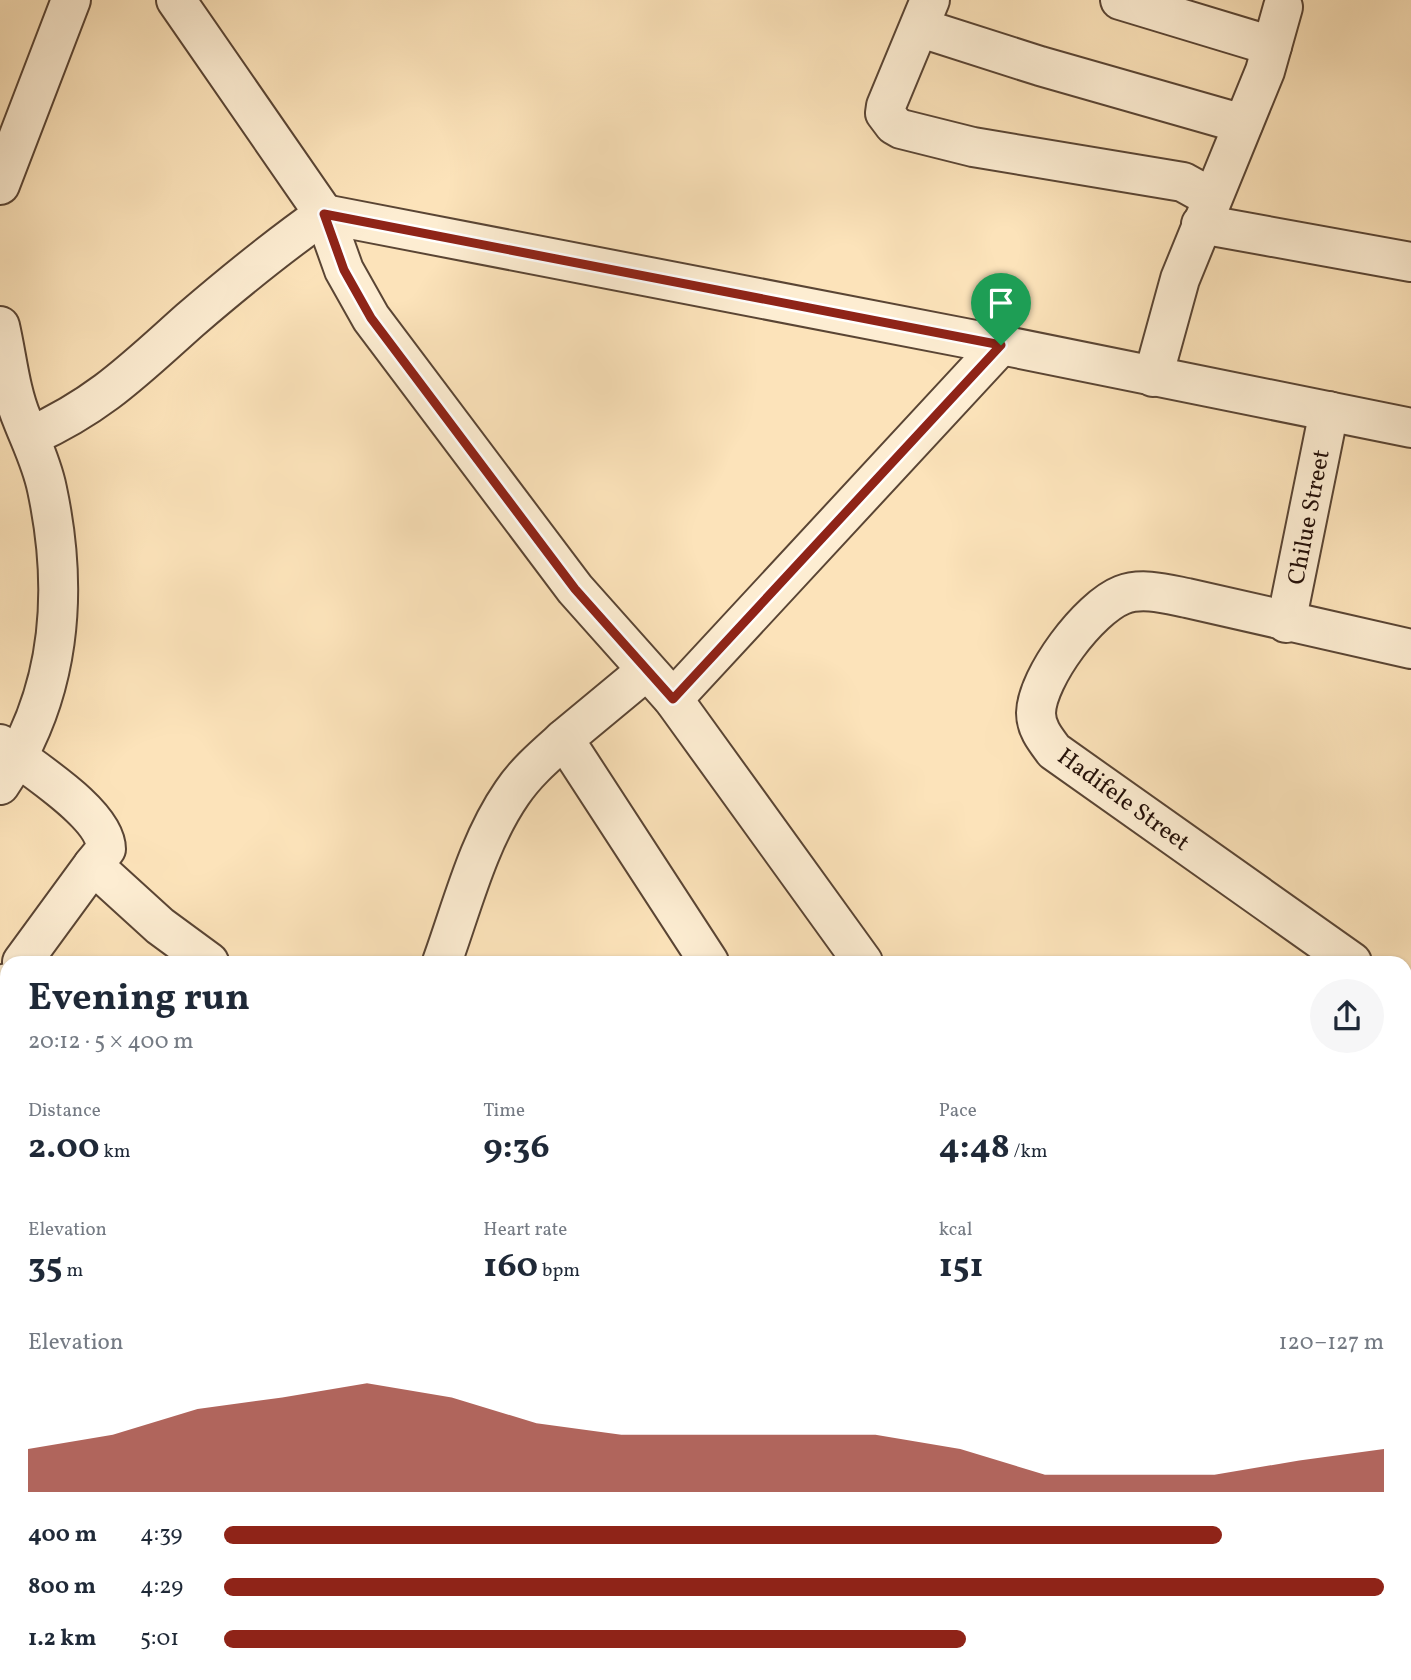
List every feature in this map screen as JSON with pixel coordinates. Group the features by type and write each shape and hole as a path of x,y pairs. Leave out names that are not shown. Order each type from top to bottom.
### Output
{"street":[{"path":"0,185 71,0"},
{"path":"176,0 324,214 344,270 371,318 575,589 673,699 859,956"},
{"path":"1120,0 1272,46"},
{"path":"1153,377 1180,279 1243,124 1272,46 1283,7"},
{"path":"1243,124 1040,66 926,14 885,113 894,125 973,147 1183,182 1207,211 1411,262"},
{"path":"31,436 61,422 119,385 245,272 324,214 1001,345 1411,428"},
{"path":"0,326 22,419 31,436 47,487 58,556 59,613 54,659 40,708 6,762 79,805 99,826 106,849 26,956"},
{"path":"673,699 1001,345"},
{"name":"Chilue Street","path":"1286,623 1329,411"},
{"name":"Hadifele Street","path":"1344,956 1054,751 1040,733 1036,715 1038,694 1046,676 1095,613 1125,593 1152,591 1411,649"},
{"path":"444,956 477,867 512,793 533,767 646,671"},
{"path":"564,739 705,956"},
{"path":"93,865 160,926 201,956"}],"route":[{"path":"324,214 1001,345 673,699 575,589 371,318 344,270 324,214"}]}
